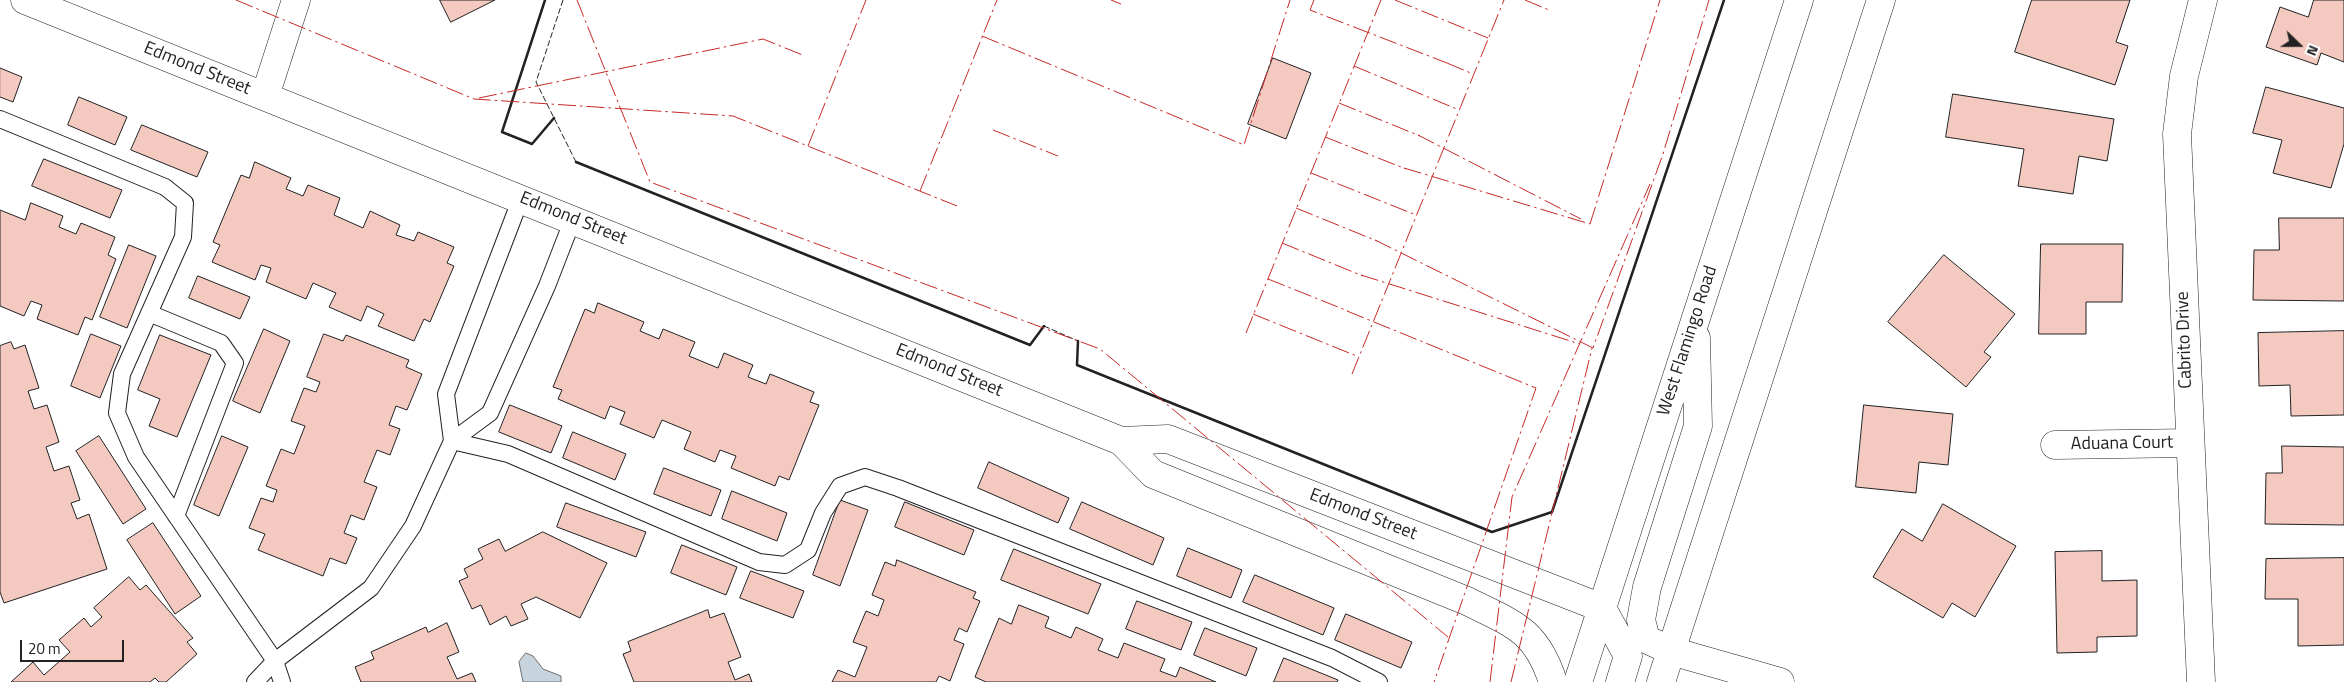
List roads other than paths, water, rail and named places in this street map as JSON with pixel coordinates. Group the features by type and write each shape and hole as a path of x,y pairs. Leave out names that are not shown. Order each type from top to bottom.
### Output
{"street":[{"name":"Edmond Street","path":"25,0 1121,441 1153,474 1467,601 1504,619 1527,633 1540,650 1553,682"},
{"path":"265,96 296,0"},
{"name":"West Flamingo Road","path":"1578,682 1798,0"},
{"path":"1661,682 1881,0"},
{"name":"Cabrito Drive","path":"2200,682 2177,134 2184,76 2203,0"},
{"path":"1696,317 1698,426 1647,587 1641,620 1646,639 1671,651 1780,682"},
{"name":"Edmond Street","path":"1121,441 1168,439 1602,608"},
{"name":"Aduana Court","path":"2055,446 2190,443"},
{"path":"1602,608 1628,656 1620,682"}],"lane":[{"path":"0,119 165,187 185,203 183,238 122,374 117,412 136,457 275,661 282,682"},
{"path":"452,441 446,394 521,198"},
{"path":"255,682 275,661 372,588 413,526 452,441 490,413 547,286 573,219"},
{"path":"149,313 221,343 235,363 176,516"},
{"path":"452,441 508,454 759,562 785,565 808,550 823,513 840,486 865,477 898,488 1332,658 1379,682"}]}
